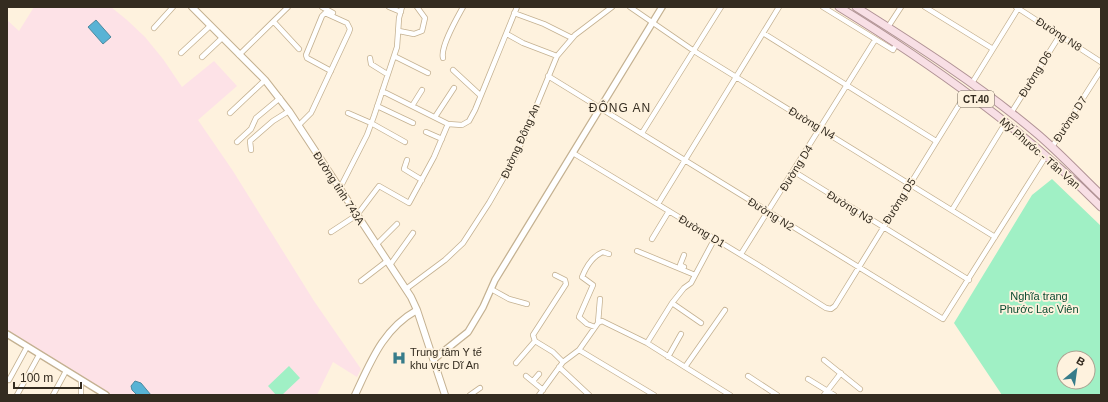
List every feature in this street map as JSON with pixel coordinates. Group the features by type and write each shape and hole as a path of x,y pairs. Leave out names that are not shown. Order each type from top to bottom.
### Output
{"main road":[{"name":"Đường tỉnh 743A","path":"192,7 265,80 280,98 406,289 417,310 445,395"},
{"name":"Mỹ Phước - Tân Vạn","path":"839,7 897,43 967,92 1006,122 1046,156 1101,207"},
{"name":"Mỹ Phước - Tân Vạn","path":"856,7 972,83 1052,147 1101,195"},
{"path":"355,395 370,363 390,330 399,321 417,310"}],"street":[{"path":"154,28 173,7"},
{"path":"239,55 288,7"},
{"path":"322,7 333,13"},
{"path":"340,188 367,135 394,56 399,31 401,9 390,7"},
{"path":"399,31 414,34 422,31 425,18 417,7"},
{"path":"443,58 442,53 463,7"},
{"path":"382,91 448,124 458,126 469,121 507,34 517,7"},
{"name":"Đường Đông An","path":"406,289 455,252 490,203 515,158 557,56 572,38 612,7"},
{"name":"Đường N4","path":"630,7 652,23 736,77 995,237"},
{"path":"434,359 468,332 491,289 662,7"},
{"path":"642,133 721,7"},
{"path":"658,204 779,7"},
{"path":"822,7 893,50 897,43"},
{"path":"888,27 901,7"},
{"path":"924,7 993,49"},
{"path":"972,83 1018,7"},
{"name":"Đường N8","path":"1018,7 1101,62"},
{"path":"299,125 312,112 331,70 350,26 325,13 322,16 306,55 307,58 331,70"},
{"path":"514,13 544,24 572,38"},
{"path":"274,22 299,49"},
{"path":"181,53 210,26"},
{"path":"763,33 936,141"},
{"path":"507,34 523,43 557,56"},
{"name":"Đường D6","path":"1011,113 1060,35"},
{"path":"202,57 222,38"},
{"name":"Đường D4","path":"741,254 875,40"},
{"path":"394,56 428,73"},
{"path":"370,58 371,64 387,74"},
{"path":"452,70 480,96"},
{"name":"Đường D7","path":"1052,147 1101,70"},
{"name":"Đường N2","path":"548,76 943,319 968,280"},
{"path":"230,113 265,80"},
{"path":"435,118 454,88"},
{"path":"412,106 422,90"},
{"name":"Đường D5","path":"831,309 835,306 967,92"},
{"path":"237,142 250,130 256,118 280,98"},
{"path":"377,106 413,123"},
{"path":"251,150 250,141 273,121 289,111"},
{"path":"348,113 371,123 405,142"},
{"path":"952,210 1006,122"},
{"path":"331,232 357,215 379,186 409,204 448,124"},
{"path":"426,132 442,139"},
{"name":"Đường D1","path":"573,153 715,238 826,308 831,309"},
{"path":"968,280 1046,156"},
{"path":"407,160 404,169 422,180"},
{"name":"Đường N3","path":"794,171 968,280"},
{"path":"652,239 669,211"},
{"path":"376,245 397,224"},
{"path":"361,280 389,263 413,233"},
{"path":"647,343 678,293 691,283 715,238"},
{"path":"637,251 696,274"},
{"path":"596,325 588,324 579,317 593,285 582,277 588,265 599,253 603,252 609,254"},
{"path":"684,255 680,265 696,274"},
{"path":"555,275 565,280 566,284 534,331 533,335 535,341 553,352 563,362"},
{"path":"491,289 509,299 527,304"},
{"path":"596,325 600,299"},
{"path":"672,303 701,323"},
{"path":"685,367 725,310"},
{"path":"539,395 563,362 579,350 596,325 602,321 609,323 647,343 730,395"},
{"path":"7,334 106,395"},
{"path":"668,357 681,334"},
{"path":"516,363 535,341"},
{"path":"10,380 28,347"},
{"path":"579,350 654,395"},
{"path":"17,395 39,355"},
{"path":"824,360 860,389"},
{"path":"559,367 588,395"},
{"path":"53,395 66,371"},
{"path":"826,393 841,373"},
{"path":"533,381 538,374"},
{"path":"526,376 542,390"},
{"path":"748,376 777,395"},
{"path":"808,379 826,393 834,395"},
{"path":"81,381 81,395"},
{"path":"470,395 480,388"}],"shaded area":[{"path":"34,7 111,7 145,37 163,59 182,87 214,61 237,86 198,120 233,171 314,301 361,369 357,377 333,362 317,395 110,395 7,331 7,20 19,31"}],"green space":[{"name":"Nghĩa trang Phước Lạc Viên","path":"1052,179 1101,226 1101,395 1002,395 954,323 1032,195"},
{"path":"289,366 300,378 282,395 276,395 268,386"}],"water":[{"path":"96,20 111,37 103,44 88,27"},
{"path":"135,381 141,383 151,395 137,395 132,390 131,386"}],"place":[{"name":"Trung tâm Y tế khu vực Dĩ An","path":"399,358"}],"district":[{"name":"ĐÔNG AN","path":"620,108"}]}
